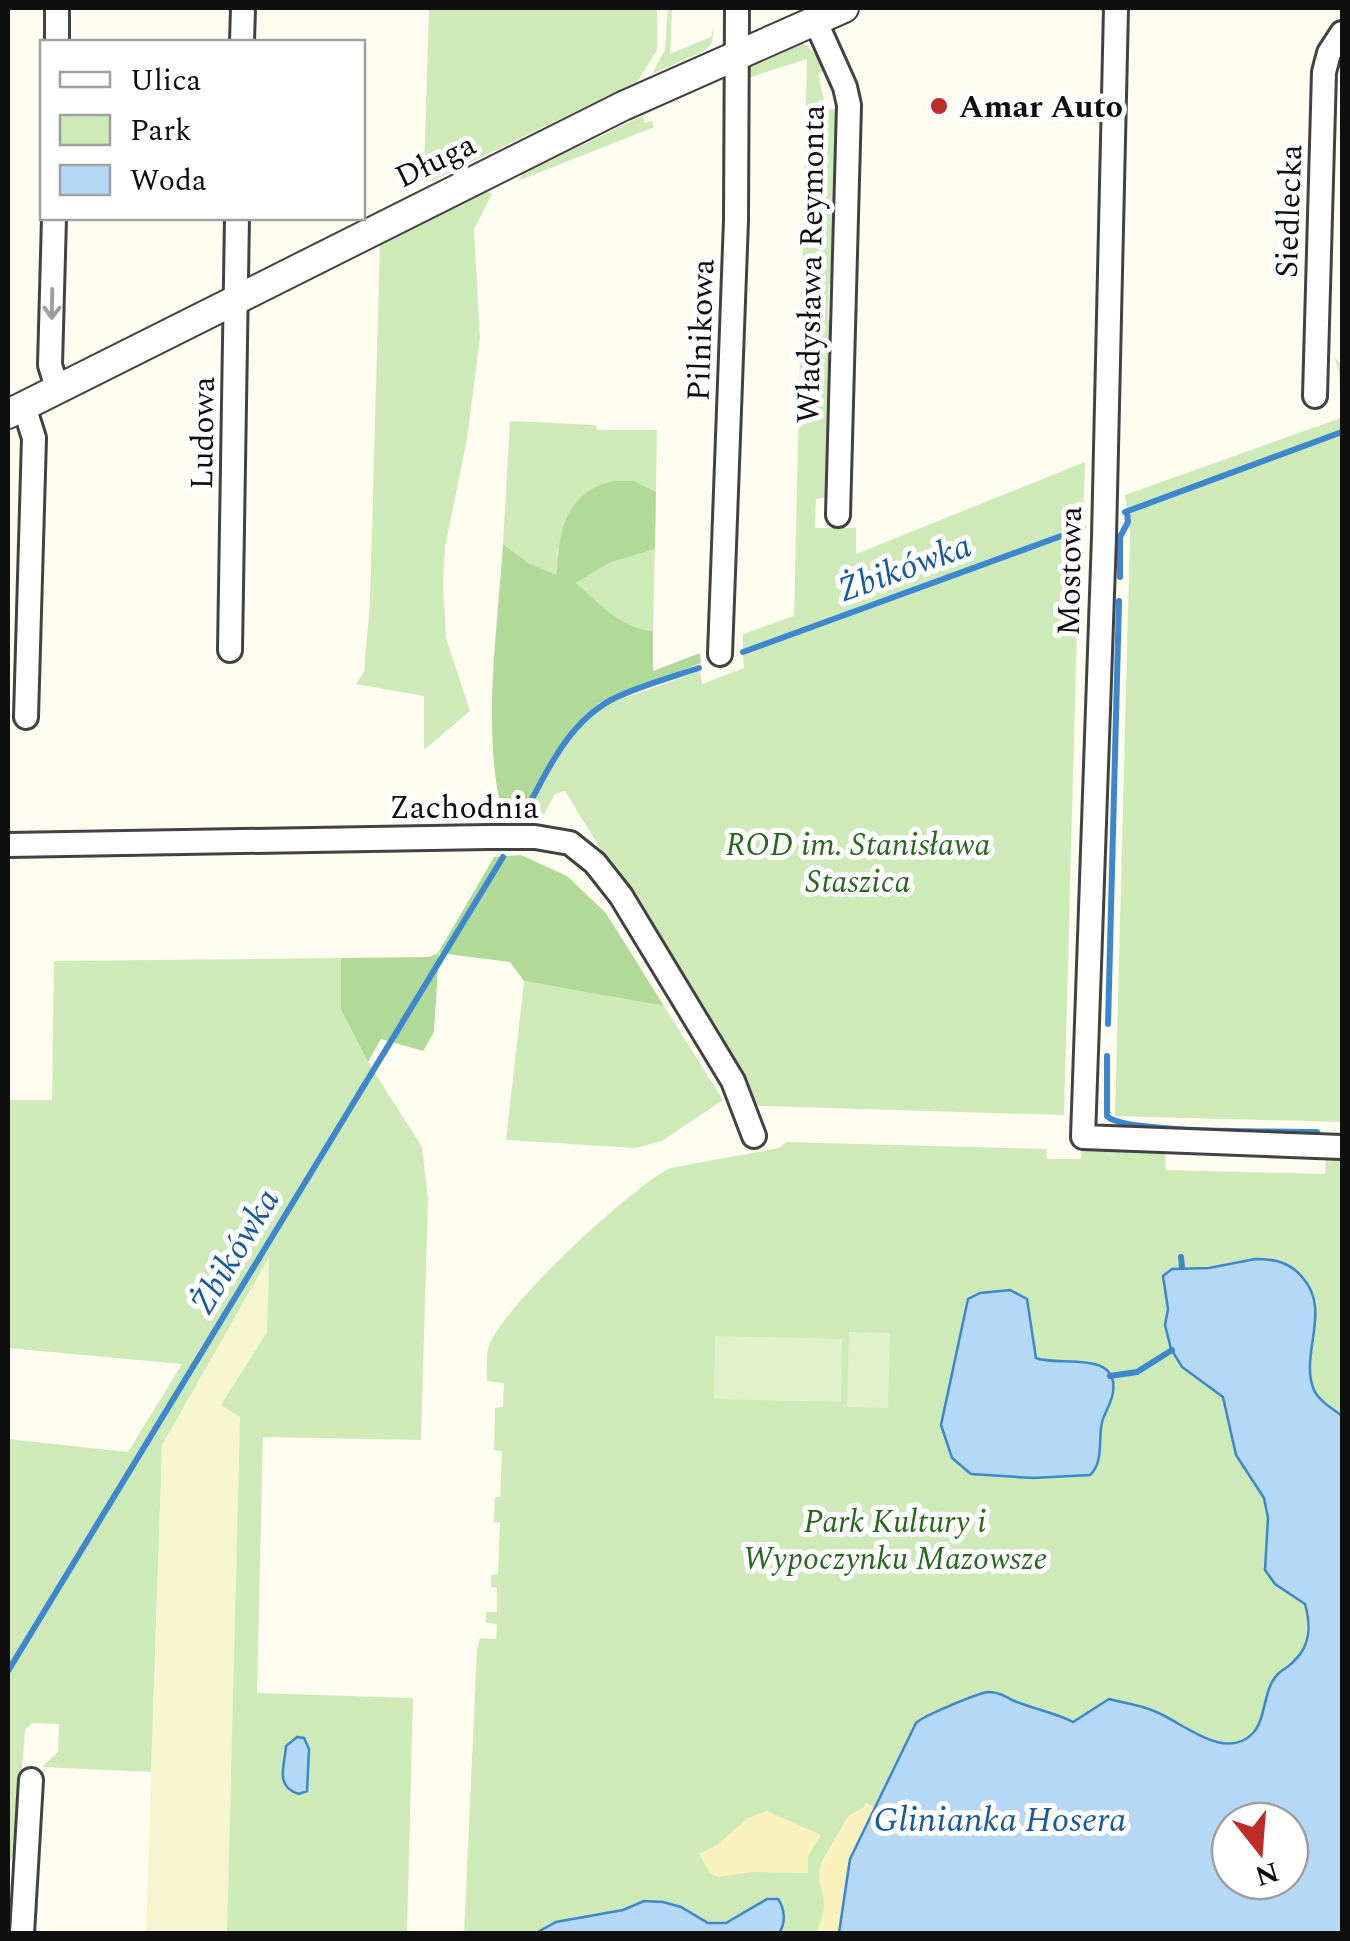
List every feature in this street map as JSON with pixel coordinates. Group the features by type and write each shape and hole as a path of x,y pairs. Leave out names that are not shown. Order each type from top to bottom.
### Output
{"street":[{"path":"57,40 58,8"},
{"path":"242,40 243,8"},
{"name":"Pilnikowa","path":"720,654 736,203 737,8"},
{"name":"Długa","path":"16,410 238,296 738,53 844,8"},
{"name":"Mostowa","path":"1116,8 1104,537 1083,1137 1342,1147"},
{"name":"Władysława Reymonta","path":"815,20 849,105 838,515"},
{"name":"Siedlecka","path":"1315,396 1324,72 1329,52 1342,32"},
{"path":"54,220 50,365 57,388"},
{"name":"Ludowa","path":"230,650 237,220"},
{"path":"1320,260 1342,252"},
{"path":"16,410 34,438 26,717"},
{"name":"Zachodnia","path":"8,846 488,837 536,837 570,843 596,863 621,896 733,1081 754,1136"},
{"path":"22,1934 31,1780"}],"green space":[{"path":"429,8 657,8 657,50 638,81 430,182 424,171"},
{"path":"668,8 672,8 670,54 711,37 714,25 712,43 704,51 652,74 665,50"},
{"path":"800,43 815,55 821,53 828,68 818,74 826,109 841,110 838,283 829,284 828,320 837,320 829,497 816,499 815,528 856,528 856,554 1085,462 1083,525 743,649 743,634 794,616 807,59 745,79 746,67"},
{"path":"642,116 645,123 652,121 654,127 518,181 522,174"},
{"path":"487,191 492,194 474,229 480,338 467,439 445,547 443,585 446,638 470,711 424,750 424,696 356,684 364,672 370,602 380,243"},
{"path":"1334,356 1342,366 1342,1122 1115,1116 1130,533 1125,495 1341,418 1339,372"},
{"path":"510,421 596,425 597,430 657,430 656,492 634,481 557,550 556,576 530,564 503,544"},
{"path":"634,481 656,492 655,549 609,563 576,583 620,620 653,631 653,671 700,653 701,663 599,703 554,753 520,818 501,807 493,745 493,677 503,544 530,564 556,575 563,529 575,504 598,486"},
{"name":"ROD im. Stanisława Staszica","path":"1083,531 1079,551 1064,1115 758,1106 565,791 555,794 540,822 525,819 552,769 586,723 616,701 700,671 702,684 744,668 743,655"},
{"path":"655,549 653,631 620,620 576,583 609,563"},
{"path":"521,855 567,876 606,913 664,1006 524,981 510,962 439,953 434,1032 423,1051 381,1039 368,1062 341,1010 341,958 429,957 438,953 494,857"},
{"path":"341,958 341,1010 368,1062 422,1147 428,1199 421,1440 263,1437 257,1693 413,1698 407,1933 227,1933 240,1417 221,1405 267,1332 269,1257 162,1445 151,1772 42,1767 58,1752 59,1724 32,1723 25,1730 16,1850 8,1865 8,1439 128,1452 182,1364 8,1348 8,1100 52,1100 54,961"},
{"path":"524,981 664,1006 723,1100 662,1141 635,1148 506,1140"},
{"name":"Park Kultury i Wypoczynku Mazowsze","path":"786,1142 1046,1149 1047,1159 1081,1159 1081,1149 1165,1150 1166,1170 1325,1174 1326,1154 1342,1154 1342,1933 464,1934 477,1649 480,1638 496,1639 497,1624 486,1623 486,1612 497,1612 497,1588 491,1587 491,1575 498,1574 500,1523 494,1522 495,1497 500,1497 502,1451 494,1450 495,1408 503,1407 504,1383 487,1381 490,1343 521,1300 599,1222 670,1168 779,1148"},
{"path":"269,1254 267,1332 222,1405 240,1416 227,1933 146,1934 162,1445"},
{"path":"849,1332 890,1333 888,1408 847,1407"},
{"path":"715,1336 842,1339 841,1402 714,1399"}],"sand":[{"path":"866,1803 877,1808 847,1866 839,1933 815,1934 824,1911 821,1863 848,1816"},
{"path":"767,1811 821,1835 808,1856 808,1873 751,1872 718,1877 709,1872 699,1854 717,1845 748,1818"}],"water":[{"name":"Glinianka Hosera","path":"1255,1259 1282,1262 1303,1278 1315,1304 1310,1376 1314,1390 1342,1416 1342,1933 839,1933 850,1859 916,1723 989,1692 1073,1722 1109,1699 1149,1709 1203,1737 1230,1744 1253,1733 1272,1682 1304,1648 1309,1627 1305,1604 1275,1584 1265,1570 1268,1518 1264,1498 1236,1455 1223,1397 1182,1367 1171,1349 1165,1325 1168,1309 1163,1276 1172,1269 1209,1268"},
{"path":"1010,1290 1027,1299 1036,1358 1097,1365 1107,1370 1112,1379 1099,1457 1090,1475 1033,1478 971,1474 952,1458 941,1425 968,1299 980,1293"},
{"path":"297,1737 304,1738 309,1749 307,1791 299,1794 286,1786 283,1774 286,1746"},
{"path":"767,1899 778,1899 782,1907 784,1920 779,1933 536,1933 556,1922 623,1910 644,1901 681,1907 708,1923 726,1923"}],"waterway":[{"name":"Żbikówka","path":"1125,512 1342,432"},
{"path":"1120,577 1120,537 1128,522 1127,512"},
{"name":"Żbikówka","path":"743,652 1083,528"},
{"path":"1108,1024 1119,601"},
{"name":"Żbikówka","path":"522,819 560,749 585,719 617,697 699,668"},
{"name":"Żbikówka","path":"8,1671 503,857"},
{"path":"1107,1056 1107,1116 1119,1122 1171,1129 1317,1132"},
{"path":"1181,1257 1182,1267"},
{"path":"1110,1376 1137,1372 1172,1350"}],"place":[{"name":"Amar Auto","path":"939,106"}]}
